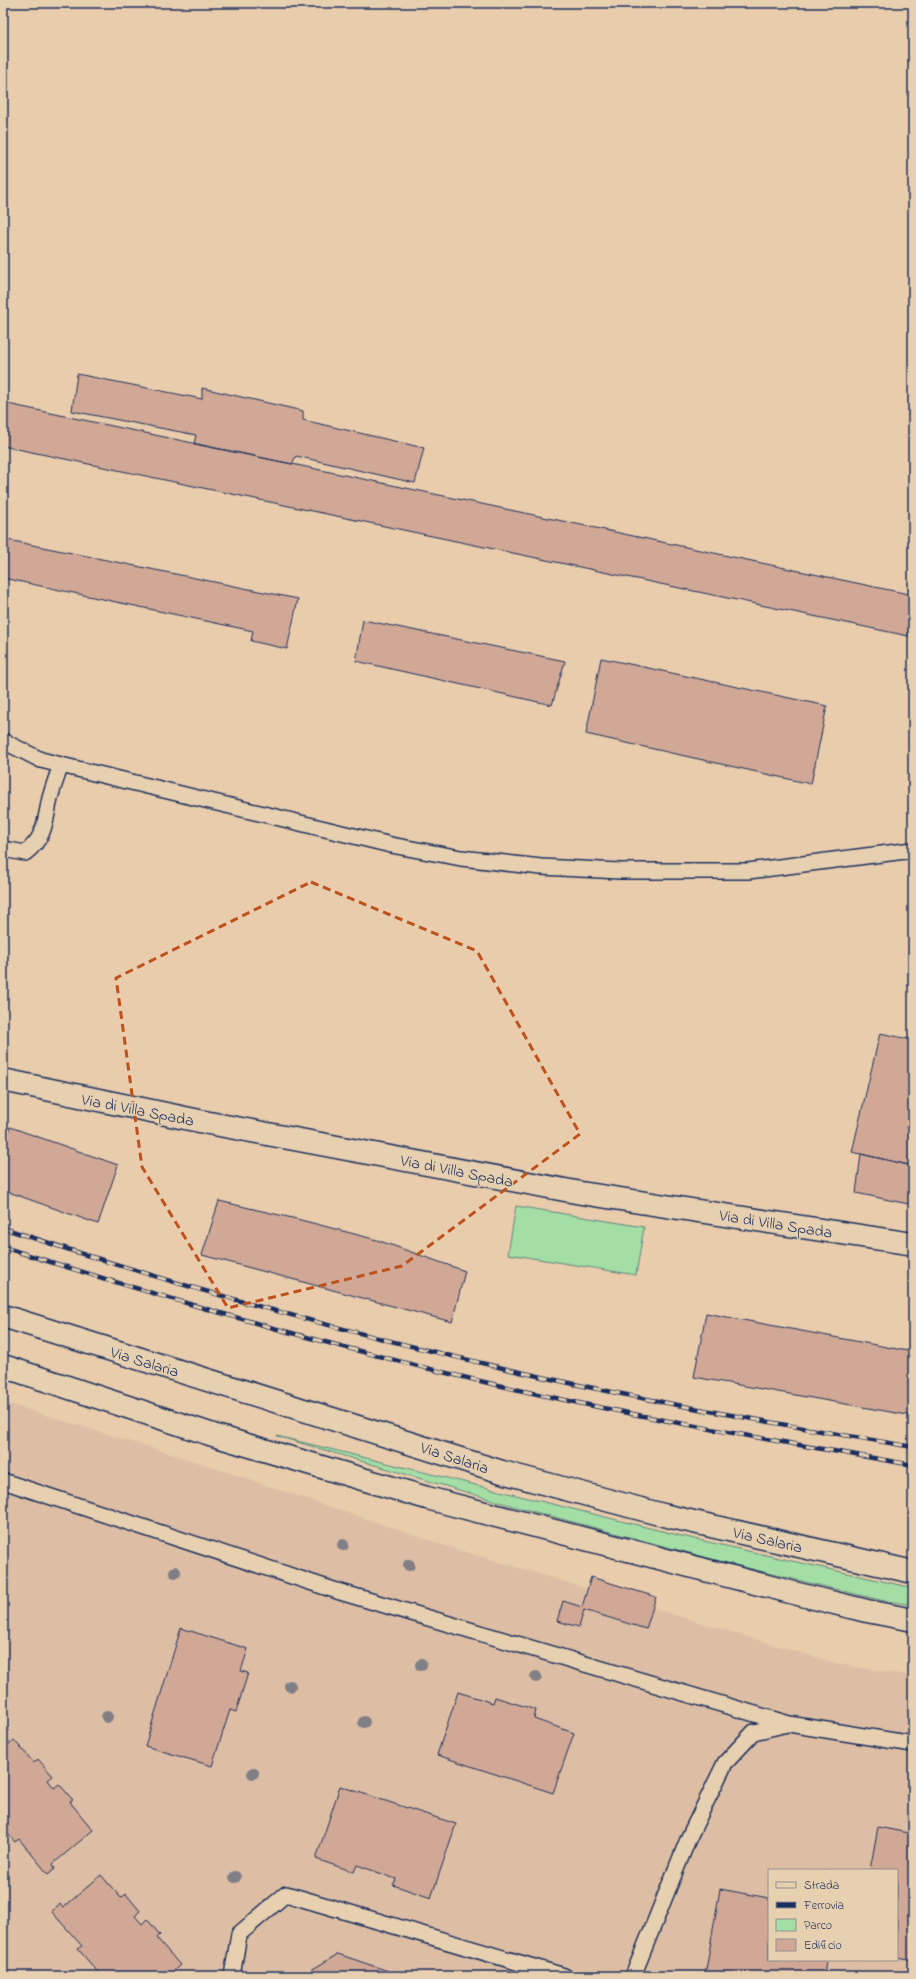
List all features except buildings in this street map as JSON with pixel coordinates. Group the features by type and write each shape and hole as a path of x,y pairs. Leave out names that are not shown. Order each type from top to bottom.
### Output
{"main road":[{"name":"Via di Villa Spada","path":"3,1080 209,1123 581,1193 913,1244"},
{"name":"Via Salaria","path":"3,1316 502,1472 663,1515 913,1572"},
{"path":"3,1366 213,1435 427,1498 794,1593 867,1611 913,1620"}],"lane":[{"path":"3,742 41,760 391,845 461,858 541,868 620,871 748,871 913,850"},
{"path":"3,849 25,853 36,845 43,831 50,799 61,765"},
{"path":"3,1481 337,1591 789,1724 913,1744"},
{"path":"633,1976 689,1837 725,1764 754,1732 789,1724"},
{"path":"232,1976 239,1934 286,1894 564,1976"}],"highlighted area":[{"path":"311,882 477,951 580,1134 402,1266 228,1308 142,1167 116,978"}],"shaded area":[{"path":"3,1402 200,1463 449,1547 838,1664 913,1676 913,1976 3,1976"}],"green space":[{"path":"516,1206 644,1227 636,1275 508,1254"},
{"path":"277,1436 690,1538 913,1588 913,1605 880,1600 727,1563 513,1506"}],"railway":[{"path":"3,1228 133,1270 264,1308 462,1359 577,1385 673,1404 913,1447"},
{"path":"3,1247 128,1286 316,1340 442,1372 658,1419 913,1465"}]}
